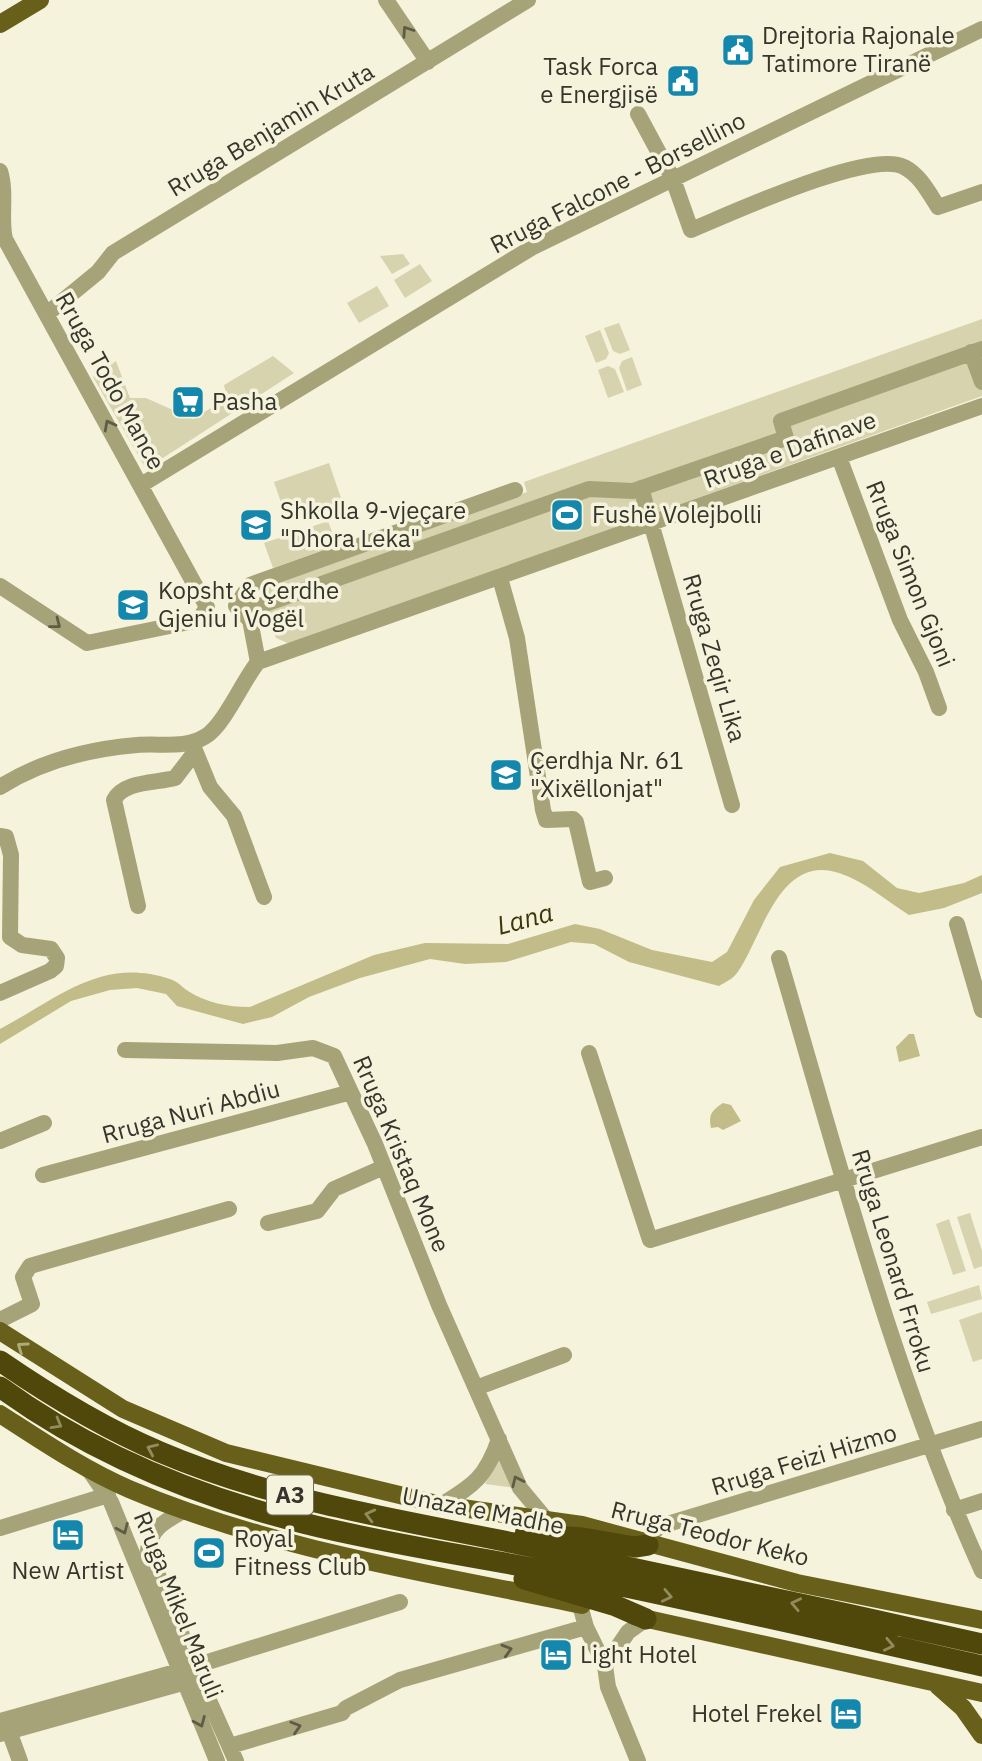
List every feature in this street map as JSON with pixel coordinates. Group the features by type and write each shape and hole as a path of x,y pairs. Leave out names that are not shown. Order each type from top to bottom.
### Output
{"highway":[{"name":"Unaza e Madhe","path":"0,1361 52,1396 160,1452 398,1532 600,1581 982,1666"},
{"name":"Unaza e Madhe","path":"0,1387 78,1436 184,1486 302,1523 536,1547 982,1644"},
{"path":"646,1619 616,1605 413,1552 398,1532 421,1517 524,1534 593,1539 635,1547 648,1545"}],"main road":[{"path":"0,24 40,0"},
{"name":"Rruga Teodor Keko","path":"0,1331 87,1389 169,1432 226,1454 441,1505 545,1518 797,1583 982,1619"},
{"path":"0,1414 89,1470 185,1510 245,1530 355,1558 982,1693"},
{"path":"951,1613 982,1604"},
{"path":"935,1684 963,1708 982,1735"}],"street":[{"path":"386,0 428,62"},
{"name":"Rruga Benjamin Kruta","path":"48,313 97,272 113,253 528,0"},
{"name":"Rruga Falcone - Borsellino","path":"141,485 533,247 982,29"},
{"path":"638,114 673,179 691,230 807,184 876,163 903,166 917,176 938,207 982,191"},
{"name":"Rruga Todo Mance","path":"0,170 5,195 2,232 207,607"},
{"path":"0,586 87,643 199,620 207,607 240,609 589,489 633,491 786,438 780,421 977,351 982,382"},
{"name":"Rruga e Dafinave","path":"258,662 982,407"},
{"name":"Rruga Simon Gjoni","path":"839,457 900,620 939,708"},
{"name":"Rruga Zeqir Lika","path":"641,488 732,806"},
{"path":"240,609 250,585 515,490"},
{"path":"500,578 516,638 546,820 573,819 576,822 590,882 605,878"},
{"path":"138,906 114,800 118,792 127,788 175,778 194,747 219,724 242,681 258,662 253,630 240,609"},
{"path":"0,788 40,767 86,752 138,745 194,747"},
{"path":"194,747 209,787 234,816 264,897"},
{"path":"0,836 6,837 11,855 10,936 22,944 51,949 57,958 56,966 50,971 0,993"},
{"path":"957,925 982,1010"},
{"name":"Rruga Leonard Frroku","path":"779,958 877,1294 929,1446 982,1572"},
{"name":"Rruga Kristaq Mone","path":"125,1051 277,1054 313,1048 334,1056 520,1488 545,1518"},
{"path":"589,1053 650,1240 982,1137"},
{"name":"Rruga Nuri Abdiu","path":"43,1175 351,1092"},
{"path":"0,1141 44,1123"},
{"path":"268,1223 317,1211 334,1189 384,1167"},
{"path":"0,1320 32,1304 23,1277 30,1266 229,1209"},
{"path":"476,1388 564,1355"},
{"name":"Rruga Feizi Hizmo","path":"648,1545 652,1533 661,1526 982,1429"},
{"path":"441,1505 478,1481 487,1469 499,1439"},
{"name":"Rruga Mikel Maruli","path":"89,1470 108,1495 189,1675 233,1754"},
{"path":"0,1528 108,1495"},
{"path":"954,1510 982,1501"},
{"name":"Rruga Mikel Maruli","path":"185,1510 156,1528 149,1539 148,1550 217,1761"},
{"path":"20,1761 3,1727 189,1675 400,1602"},
{"path":"580,1605 586,1627 606,1666 608,1687 638,1761"},
{"path":"606,1666 628,1632 646,1619"},
{"path":"233,1754 342,1713 346,1707 400,1681 586,1627"}],"shaded area":[{"path":"403,254 410,264 392,274 380,256"},
{"path":"420,264 432,281 405,298 394,280"},
{"path":"377,286 389,306 359,323 347,303"},
{"path":"982,319 982,396 290,644 276,638 261,596 264,587 527,492 524,482"},
{"path":"619,323 630,350 620,354 613,351 604,328"},
{"path":"600,330 609,353 606,359 596,363 585,336"},
{"path":"273,356 294,373 146,469 93,377 116,361 130,398 146,398 193,419 227,398 224,385"},
{"path":"632,357 642,385 627,391 619,368 622,361"},
{"path":"608,366 615,369 624,392 608,398 598,370"},
{"path":"329,463 342,501 287,520 274,482"},
{"path":"328,521 337,545 273,568 264,543"},
{"path":"830,853 863,861 897,888 919,893 964,883 982,875 982,893 944,908 909,915 866,886 839,873 818,870 801,875 775,903 737,973 719,986 629,962 594,944 571,942 506,962 465,964 430,959 360,978 309,997 272,1017 243,1024 177,1006 166,994 137,988 110,990 71,1001 0,1044 0,1029 80,984 122,973 145,973 170,979 210,1001 250,1007 374,955 425,943 508,944 575,924 600,929 652,950 712,962 727,952 754,900 780,867"},
{"path":"909,1034 914,1034 920,1056 899,1062 896,1047"},
{"path":"723,1103 731,1105 741,1121 723,1130 718,1127 711,1128 712,1113"},
{"path":"970,1213 982,1251 982,1266 974,1269 957,1217"},
{"path":"949,1219 966,1271 953,1275 936,1224"},
{"path":"979,1285 982,1299 931,1314 927,1302"},
{"path":"982,1312 982,1359 973,1362 959,1320"},
{"path":"501,1452 515,1488 485,1484"}],"place":[{"name":"Drejtoria Rajonale Tatimore Tiranë","path":"738,50"},
{"name":"Task Forca e Energjisë","path":"683,81"},
{"name":"Pasha","path":"188,402"},
{"name":"Fushë Volejbolli","path":"567,515"},
{"name":"Shkolla 9-vjeçare \"Dhora Leka\"","path":"256,525"},
{"name":"Kopsht & Çerdhe Gjeniu i Vogël","path":"133,605"},
{"name":"Çerdhja Nr. 61 \"Xixëllonjat\"","path":"506,775"},
{"name":"New Artist","path":"68,1535"},
{"name":"Royal Fitness Club","path":"209,1553"},
{"name":"Light Hotel","path":"556,1655"},
{"name":"Hotel Frekel","path":"846,1714"}],"water label":[{"name":"Lana","path":"525,919"}]}
